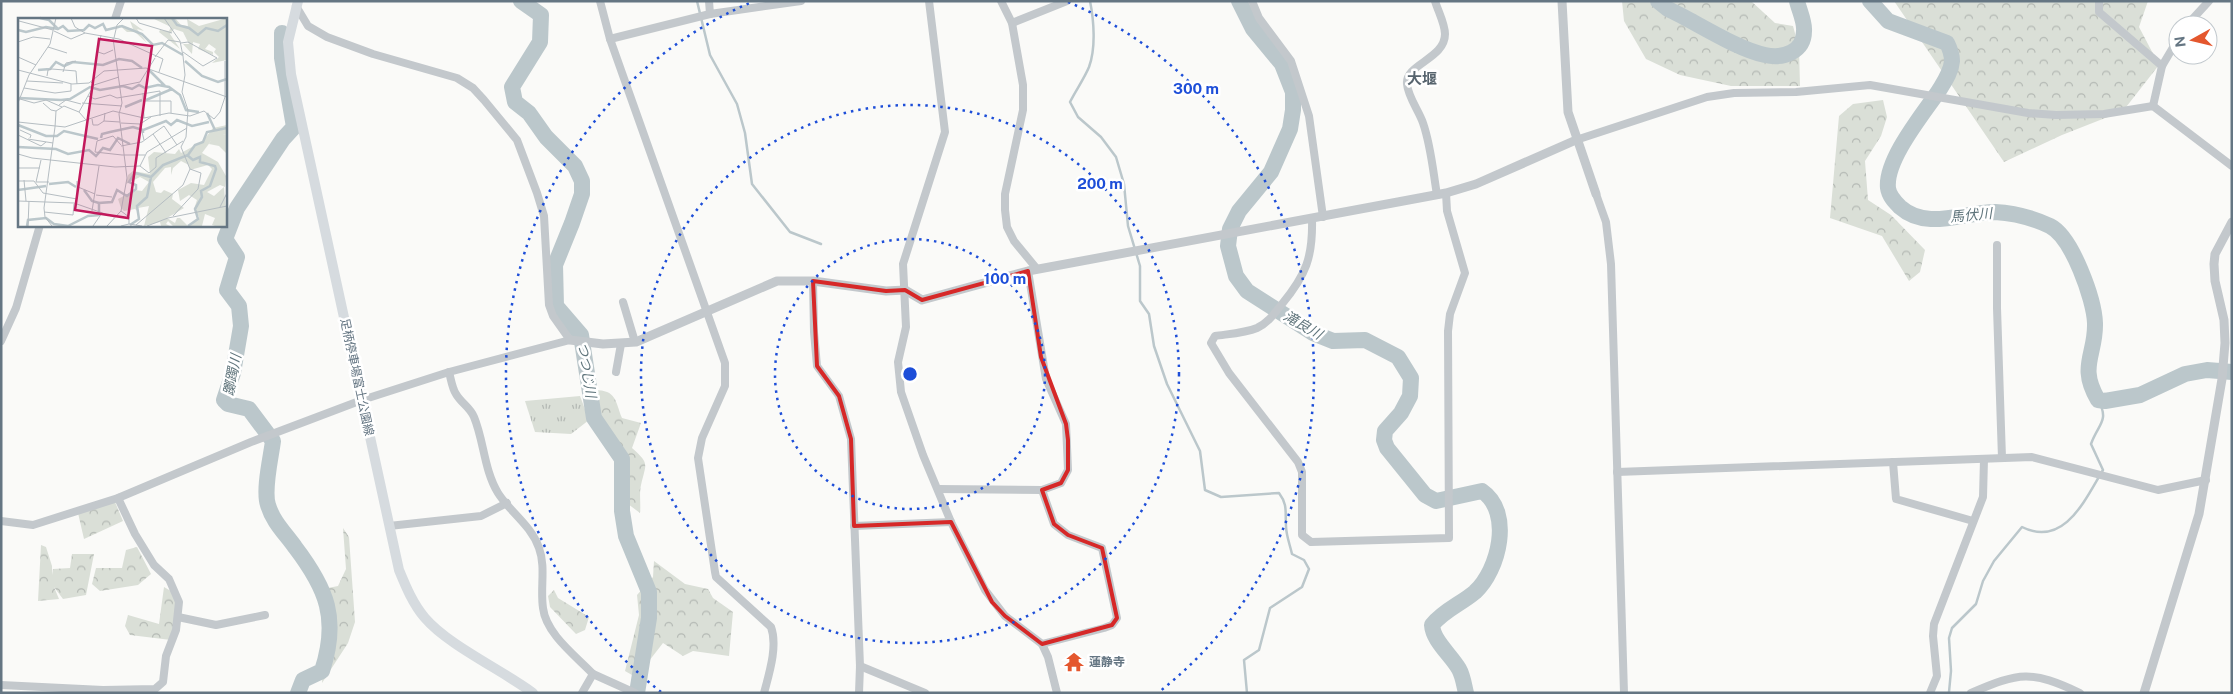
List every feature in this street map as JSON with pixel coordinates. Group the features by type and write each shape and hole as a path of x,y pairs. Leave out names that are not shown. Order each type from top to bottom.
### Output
{"main road":[{"name":"足柄停車場富士公園線","path":"296,3 288,42 291,74 399,570 407,588 425,617 441,633 534,693"}],"street":[{"path":"115,18 122,1"},
{"path":"600,1 610,39 705,313 725,363 725,386 702,438 698,458 716,577 771,627 773,633 770,671 764,693"},
{"path":"709,1 710,14"},
{"path":"610,39 710,14 801,1"},
{"path":"929,1 945,132 903,264 906,327 898,362 901,392 923,455 951,522 992,602 1005,616 1042,644 1048,657 1057,693"},
{"path":"938,489 1042,490 1061,483 1068,470 1066,424 1052,396 1041,357 1033,270 1007,227 1005,194 1024,110 1012,23 1000,1"},
{"path":"1012,23 1068,1"},
{"path":"1252,1 1259,18 1291,61 1309,116 1323,217"},
{"path":"1312,220 1312,240 1306,269 1288,297 1266,323 1255,329 1215,336 1211,343 1229,373 1298,462 1302,472 1302,535 1305,540 1311,542 1449,538 1448,331 1450,314 1465,274 1441,194 1428,141 1407,84 1409,76 1414,70 1438,52 1442,44 1445,35 1435,1"},
{"path":"1562,1 1566,99 1576,140 1606,222 1611,264 1624,693"},
{"path":"2098,1 2099,12 2162,66"},
{"path":"2197,15 2209,1"},
{"path":"296,3 308,26 328,37 373,54 457,78 473,88 517,140 544,216 549,305 553,316 578,341"},
{"path":"2153,106 2162,66 2168,56"},
{"path":"1,521 33,525 118,498 277,432 362,400 449,372 578,341 621,344 635,342 777,281 813,281 886,291 905,290 922,300 1033,270 1312,220 1441,194 1476,184 1576,140 1707,97 1734,92 1796,92 1870,85 2028,113 2056,115 2104,114 2153,106 2232,166"},
{"path":"2144,693 2199,514 2206,480 2223,362 2228,344 2215,281 2215,254 2232,222"},
{"path":"1,341 16,308 40,226"},
{"path":"1997,245 1996,308 2002,458"},
{"path":"813,281 817,366 839,396 851,439 860,666 858,693"},
{"path":"623,302 635,342"},
{"path":"616,372 621,344"},
{"path":"449,372 456,395 470,408 482,438 490,476 498,493 525,524 539,548 542,569 543,609 552,631 593,674 633,692"},
{"path":"1617,472 2032,457 2158,490 2206,480"},
{"path":"1930,693 1937,676 1933,636 1934,624 1983,497 1984,459"},
{"path":"1893,462 1896,499 1973,521"},
{"path":"1042,490 1054,524 1068,535 1102,548 1117,618 1112,625 1104,628 1042,644"},
{"path":"1,685 103,690 155,689 163,682 166,656 176,630 179,602 169,579 154,565 135,534 118,498"},
{"path":"389,526 481,516 507,503"},
{"path":"854,526 951,522"},
{"path":"178,617 216,625 265,615"},
{"path":"860,666 925,693"},
{"path":"582,693 593,674"},
{"path":"1971,693 2014,676 2048,678 2080,693"}],"highlighted area":[{"path":"1028,271 1041,357 1066,424 1068,440 1068,470 1061,483 1042,490 1054,524 1068,535 1102,548 1117,618 1112,625 1042,644 1005,616 992,602 951,522 854,526 851,439 839,396 817,366 813,281 886,291 905,290 922,300"}],"green space":[{"path":"1622,1 1751,1 1775,23 1793,26 1799,48 1800,86 1731,86 1680,75 1646,59 1624,21"},
{"path":"1894,1 2148,1 2139,27 2159,65 2123,111 2062,135 2004,162"},
{"path":"1883,100 1887,117 1881,136 1865,161 1868,200 1891,215 1925,250 1920,272 1909,281 1882,236 1830,218 1839,116 1853,104"},
{"path":"594,390 611,394 622,418 641,423 632,448 642,457 645,464 640,488 640,513 628,504 613,448 594,422"},
{"path":"580,396 589,420 571,434 535,432 525,401"},
{"path":"115,502 123,521 84,539 78,513"},
{"path":"343,528 349,537 355,622 348,643 322,683 328,588 338,586 346,569"},
{"path":"41,545 46,547 52,566 52,575 53,569 70,568 72,554 94,554 86,595 63,599 54,587 59,599 38,601"},
{"path":"137,547 151,574 138,585 100,591 92,584 96,568 122,568 126,550"},
{"path":"654,561 685,584 708,589 713,598 733,612 729,656 693,651 683,656 663,643 649,661 646,683 625,671 639,615 637,595 653,577"},
{"path":"164,587 176,594 176,617 171,640 130,635 125,626 128,615 159,624"},
{"path":"554,590 558,598 589,617 585,630 576,634 550,607 548,596"}],"waterway":[{"name":"つつじ川","path":"521,1 541,15 540,42 512,87 515,102 529,113 546,137 575,166 582,181 582,194 555,265 556,306 581,335 594,418 622,459 622,511 626,536 649,592 649,618 637,693"},
{"path":"697,1 710,55 737,104 745,133 752,184 790,232 821,244"},
{"path":"1090,1 1093,17 1093,51 1089,67 1070,102 1078,117 1101,137 1116,157 1124,184 1128,226 1140,266 1140,301 1149,314 1154,346 1167,384 1200,451 1205,490 1221,497 1279,493 1285,505 1287,533 1292,554 1304,560 1309,569 1302,587 1270,608 1259,650 1244,660 1247,693"},
{"name":"滝良川","path":"1239,1 1253,29 1282,64 1293,92 1293,110 1290,129 1271,172 1239,211 1230,229 1228,246 1236,276 1247,291 1313,333 1333,341 1365,340 1398,357 1411,378 1410,396 1401,413 1385,431 1384,440 1387,448 1425,495 1436,501 1482,491 1492,500 1500,526 1496,556 1491,570 1475,592 1442,615 1432,625 1439,642 1456,664 1466,693"},
{"name":"馬伏川","path":"1658,1 1668,9 1729,41 1754,52 1772,56 1785,55 1791,52 1796,49 1803,38 1803,20 1797,1"},
{"name":"馬伏川","path":"1870,1 1888,21 1947,43 1952,56 1947,77 1906,138 1892,164 1888,188 1898,205 1911,214 1933,219 1995,212 2009,213 2043,223 2058,232 2074,255 2091,299 2094,312 2095,334 2089,361 2089,378 2098,400 2105,401 2140,395 2185,374 2207,370 2232,372"},
{"name":"躑躅川","path":"282,33 282,58 294,127 283,139 237,208 225,239 237,257 227,290 239,306 241,326 233,373 224,400 228,404 249,409 273,441 266,491 268,505 276,522 315,577 327,605 329,636 322,671 303,680 298,693"},
{"path":"1949,692 1951,671 1949,638 1952,628 1976,604 1983,581 1994,561 2022,527 2037,532 2050,531 2072,518 2089,495 2103,470 2091,444 2103,418 2098,400"}],"place":[{"name":"蓮静寺","path":"1074,662"}],"district":[{"name":"大堰","path":"1422,79"}]}
